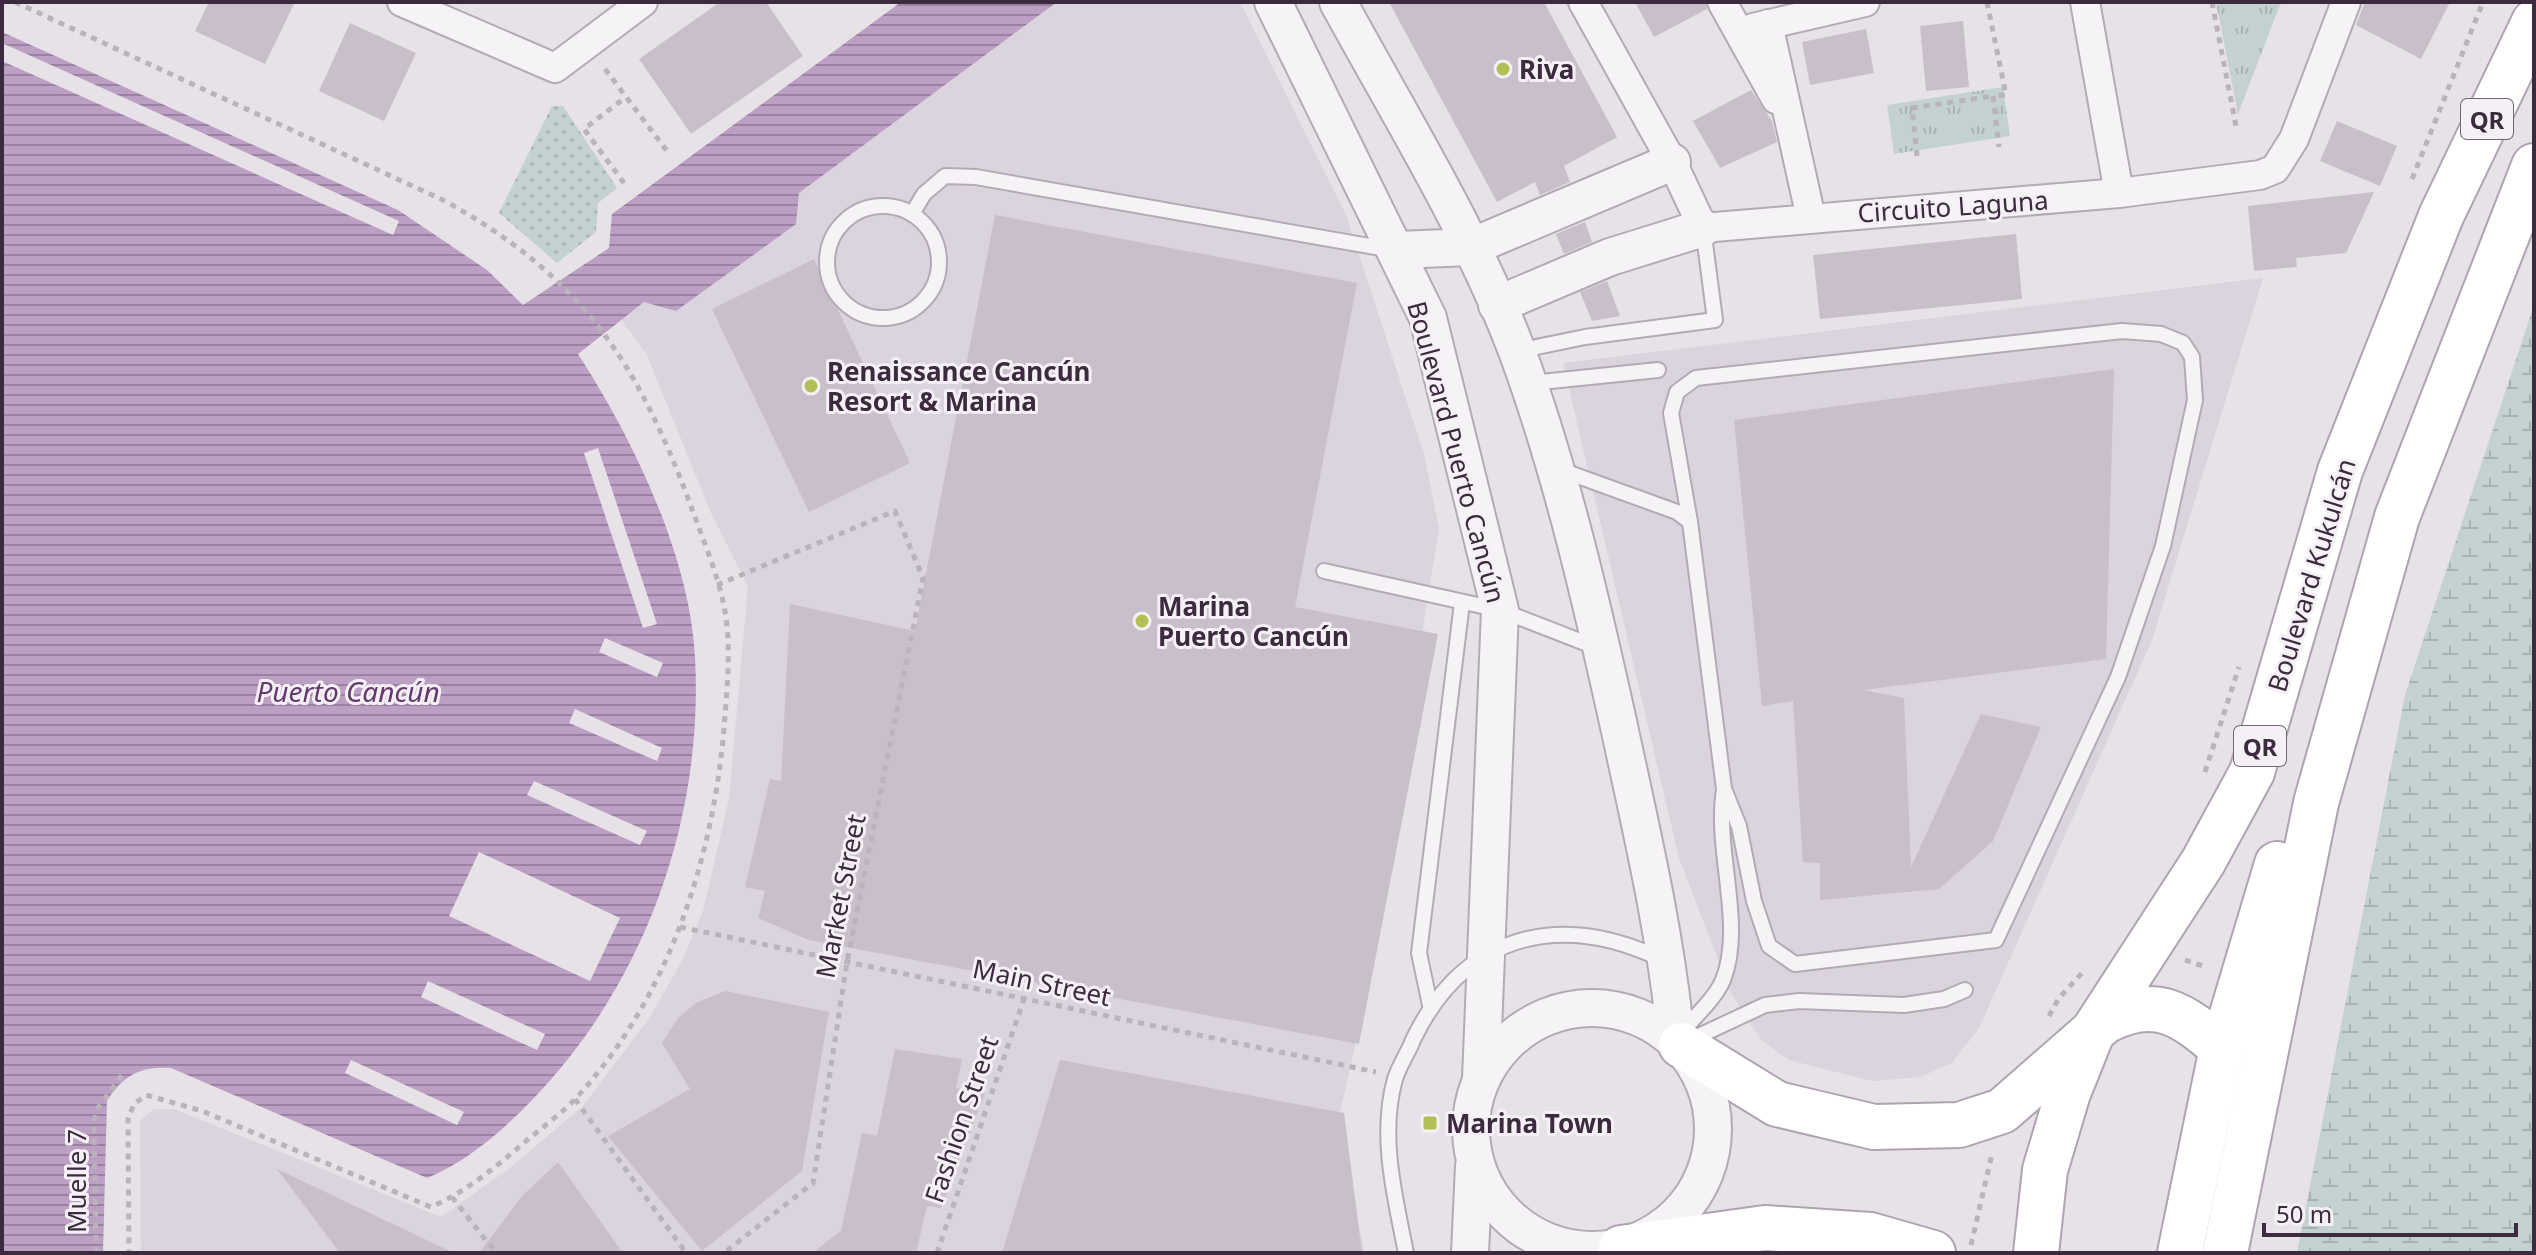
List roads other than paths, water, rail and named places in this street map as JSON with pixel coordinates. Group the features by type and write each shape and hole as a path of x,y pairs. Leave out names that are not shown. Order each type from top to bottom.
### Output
{"main road":[{"name":"Boulevard Kukulcán","path":"2036,1253 2048,1156 2092,1033 2203,862 2252,772 2340,471 2441,216 2534,22"},
{"name":"QR","path":"2225,1253 2316,803 2397,517 2534,166"},
{"path":"2180,1253 2222,1048 2276,867 2295,830 2316,803"},
{"path":"1678,1042 1777,1104 1874,1127 1959,1125 2002,1111 2092,1033 2120,1014 2149,1008 2189,1019 2222,1048"},
{"path":"1621,1248 1678,1234 1765,1228 1870,1235 1929,1253"}],"street":[{"path":"402,2 555,68 643,2"},
{"name":"Boulevard Puerto Cancún","path":"1273,2 1428,318 1500,610 1481,1079"},
{"path":"1338,2 1471,247 1522,367 1553,467 1602,649 1669,963 1678,1042"},
{"path":"1497,305 1610,257 1703,228 1672,162 1583,2"},
{"path":"1722,2 1787,118"},
{"path":"1736,31 1865,2"},
{"path":"2085,2 2119,193"},
{"name":"Circuito Laguna","path":"1703,228 2119,193 2260,175 2275,169 2294,139 2346,2"},
{"path":"1768,24 1811,218"},
{"path":"1397,250 1471,247 1672,162"},
{"path":"1470,1253 1474,1160 1471,1119 1481,1079 1502,1046 1533,1022 1569,1009 1607,1007 1644,1018 1678,1042 1701,1072 1712,1104 1714,1138 1706,1171 1678,1234"},
{"path":"1474,1160 1489,1195 1514,1224 1547,1243 1571,1249 1621,1248"}],"lane":[{"path":"912,214 924,194 945,176 976,177 1397,250"},
{"path":"879,206 912,214 926,225 936,242 939,261 936,280 927,297 912,311 894,317 875,318 857,312 841,299 832,285 829,251 835,234 861,211 879,206"},
{"path":"1522,367 1585,337 1715,320 1703,228"},
{"path":"2122,331 2161,334 2183,343 2192,357 2195,400 2163,546 2118,677 1996,940 1795,964 1769,946 1754,901 1739,826 1724,789 1690,522 1671,413 1677,392 1696,378 2122,331"},
{"path":"1522,367 1658,370"},
{"path":"1553,467 1677,512 1690,522"},
{"path":"1324,571 1500,610 1602,649"},
{"path":"1430,1005 1419,953 1462,603"},
{"path":"1678,1042 1721,983 1730,955 1720,814 1724,789"},
{"path":"1406,1253 1388,1156 1396,1077 1430,1005 1486,952 1545,935 1578,935 1637,948 1669,963"},
{"path":"1678,1042 1765,1005 1799,1001 1904,1005 1944,999 1965,990"}],"water":[{"name":"Puerto Cancún","path":"901,2 1057,2 799,193 796,224 676,311 644,302 578,354 637,460 670,539 691,618 695,657 695,717 689,778 677,837 659,895 636,951 607,1004 572,1053 533,1099 497,1134 456,1163 427,1178 171,1068 142,1071 126,1079 107,1101 103,1253 2,1253 2,32 398,210 487,270 523,305 609,248 612,214"}],"place":[{"name":"Riva","path":"1503,69"},
{"name":"Renaissance Cancún Resort & Marina","path":"811,386"},
{"name":"Marina Puerto Cancún","path":"1142,621"},
{"name":"Marina Town","path":"1430,1123"}]}
